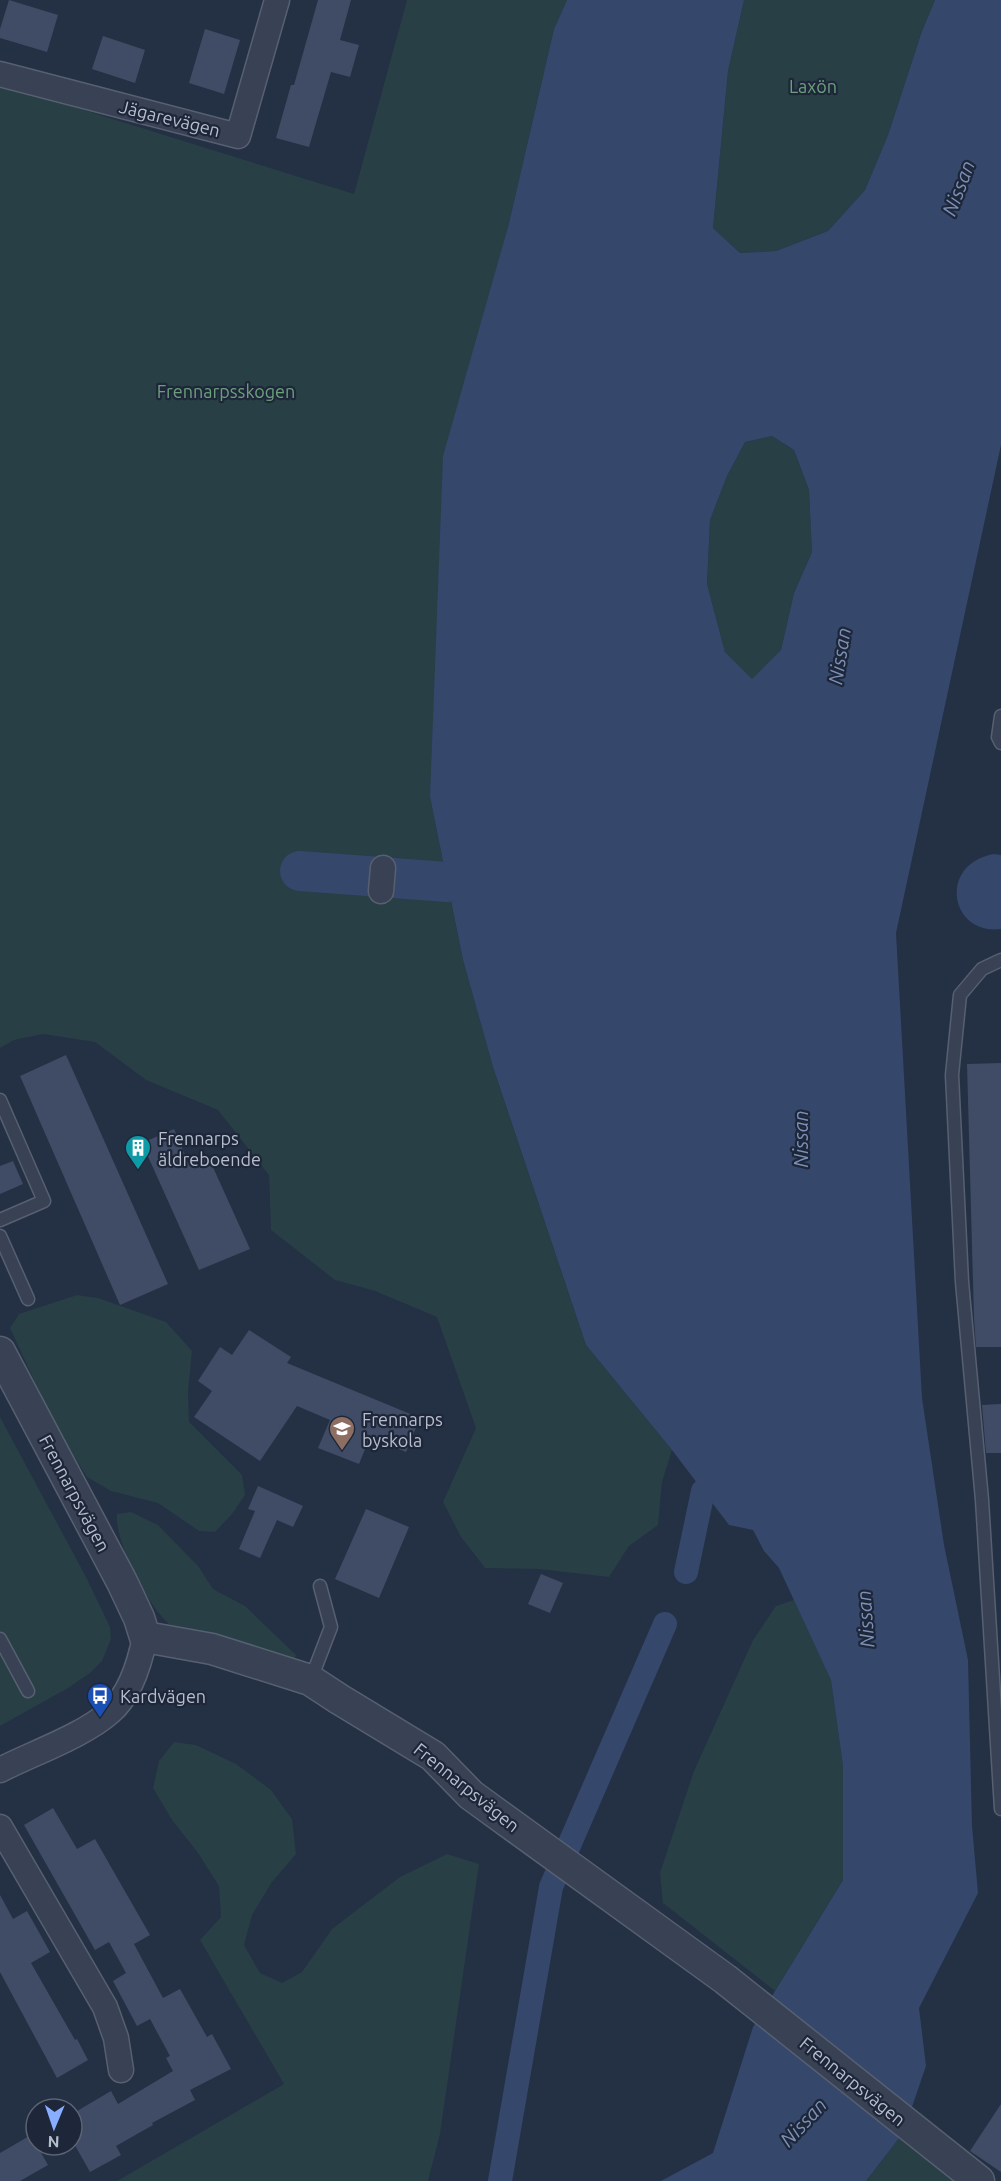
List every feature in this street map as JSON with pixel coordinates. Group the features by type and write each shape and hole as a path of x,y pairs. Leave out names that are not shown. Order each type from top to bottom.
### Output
{"street":[{"name":"Jägarevägen","path":"0,74 238,136 278,0"},
{"name":"Frennarpsvägen","path":"0,1352 122,1582 145,1637 212,1649 310,1680 433,1756 471,1795 725,1979 968,2173"},
{"path":"0,1770 66,1739 111,1711 128,1688 140,1662 145,1637"},
{"path":"3,1838 105,2007 116,2038 121,2070"}],"lane":[{"path":"1001,716 998,736 1001,743"},
{"path":"1001,960 982,969 960,995 952,1075 962,1282 982,1500 1001,1804"},
{"path":"0,1100 44,1201 0,1220"},
{"path":"0,1236 28,1299"},
{"path":"310,1680 331,1627 320,1586"},
{"path":"0,1639 28,1691"}],"green space":[{"name":"Frennarpsskogen","path":"407,0 567,0 554,29 508,227 430,797 463,960 493,1067 586,1345 672,1450 662,1482 658,1525 629,1546 609,1577 539,1569 485,1568 461,1537 443,1502 476,1428 437,1317 375,1291 335,1280 271,1230 269,1175 218,1110 146,1080 95,1042 43,1034 14,1040 0,1048 0,84 354,194"},
{"name":"Laxön","path":"744,0 935,0 922,31 888,135 865,190 828,231 776,251 740,253 713,228 728,71"},
{"path":"772,436 794,450 809,490 812,552 794,593 781,650 752,680 725,652 707,584 710,520 727,476 745,442"},
{"path":"77,1295 98,1298 166,1322 192,1351 188,1392 189,1422 242,1475 245,1495 232,1514 215,1532 199,1531 158,1503 111,1491 87,1477 56,1428 10,1328 19,1314"},
{"path":"0,1417 86,1577 110,1627 111,1639 102,1661 90,1673 0,1726"},
{"path":"131,1512 158,1525 198,1566 213,1589 245,1606 296,1655 294,1662 176,1629 166,1621 136,1577 122,1542 117,1514"},
{"path":"794,1600 831,1679 843,1766 843,1880 775,1991 663,1903 660,1873 694,1771 753,1640 776,1606"},
{"path":"174,1742 196,1745 236,1764 271,1790 292,1819 296,1854 272,1882 252,1915 244,1945 260,1973 282,1983 302,1972 332,1929 400,1877 447,1854 479,1864 440,2134 428,2181 117,2181 284,2084 200,1940 221,1917 219,1886 198,1853 172,1820 153,1788 159,1761"},
{"path":"903,2133 963,2181 866,2181"}],"water":[{"name":"Nissan","path":"567,0 744,0 728,71 713,228 740,253 776,251 828,231 865,190 888,135 922,31 935,0 1001,0 1001,445 896,933 922,1398 944,1545 968,1660 972,1826 978,1893 919,2008 926,2066 903,2133 866,2181 661,2181 713,2153 753,2027 843,1880 843,1766 831,1680 779,1568 764,1551 753,1530 729,1525 672,1450 586,1345 493,1067 463,960 430,797 443,456 508,227 554,29","holes":["772,436 794,450 809,490 812,552 794,593 781,650 752,679 725,652 707,584 710,520 727,476 745,442"]},
{"path":"994,854 1001,855 1001,929 984,928 970,922 961,911 957,898 958,884 964,871 976,860"}],"building":[{"path":"9,0 58,15 47,52 0,38 0,29"},
{"path":"318,0 351,0 340,40 359,45 350,77 331,72 309,147 276,138"},
{"path":"205,29 240,40 224,94 189,83"},
{"path":"103,36 145,50 135,83 92,69"},
{"name":"Frennarps äldreboende","path":"66,1055 168,1284 120,1305 20,1076"},
{"path":"1001,1063 1001,1347 976,1347 967,1064"},
{"path":"174,1129 188,1162 207,1154 250,1249 199,1270 142,1143"},
{"path":"13,1161 23,1184 0,1194 0,1166"},
{"path":"249,1330 291,1357 287,1363 420,1418 406,1452 370,1437 359,1464 318,1448 330,1420 297,1406 260,1461 194,1417 212,1391 198,1381 220,1347 232,1355"},
{"path":"1001,1404 1001,1453 986,1453 982,1405"},
{"path":"258,1486 303,1506 293,1527 277,1520 260,1558 239,1549 255,1511 248,1509"},
{"path":"366,1509 409,1527 379,1598 335,1579"},
{"path":"541,1574 563,1583 550,1613 528,1604"},
{"path":"53,1808 77,1849 95,1839 150,1935 134,1944 163,1998 180,1989 207,2037 212,2034 231,2069 190,2090 195,2100 116,2146 121,2155 90,2172 82,2157 84,2157 84,2107 111,2091 118,2104 173,2071 166,2058 170,2056 150,2019 137,2026 113,1981 126,1973 109,1942 95,1950 24,1825"},
{"path":"0,1895 13,1919 27,1911 50,1952 31,1963 88,2060 57,2078 0,1972"},
{"path":"1001,2104 1001,2172 970,2151"},
{"path":"24,2139 24,2157 43,2157 48,2165 20,2181 0,2181 0,2153"}],"waterway":[{"path":"300,871 447,882"},
{"path":"686,1572 703,1491"},
{"path":"500,2181 551,1887 665,1624"}],"place":[{"name":"Frennarps äldreboende","path":"138,1171"},
{"name":"Frennarps byskola","path":"342,1452"},
{"name":"Kardvägen","path":"100,1719"}]}
